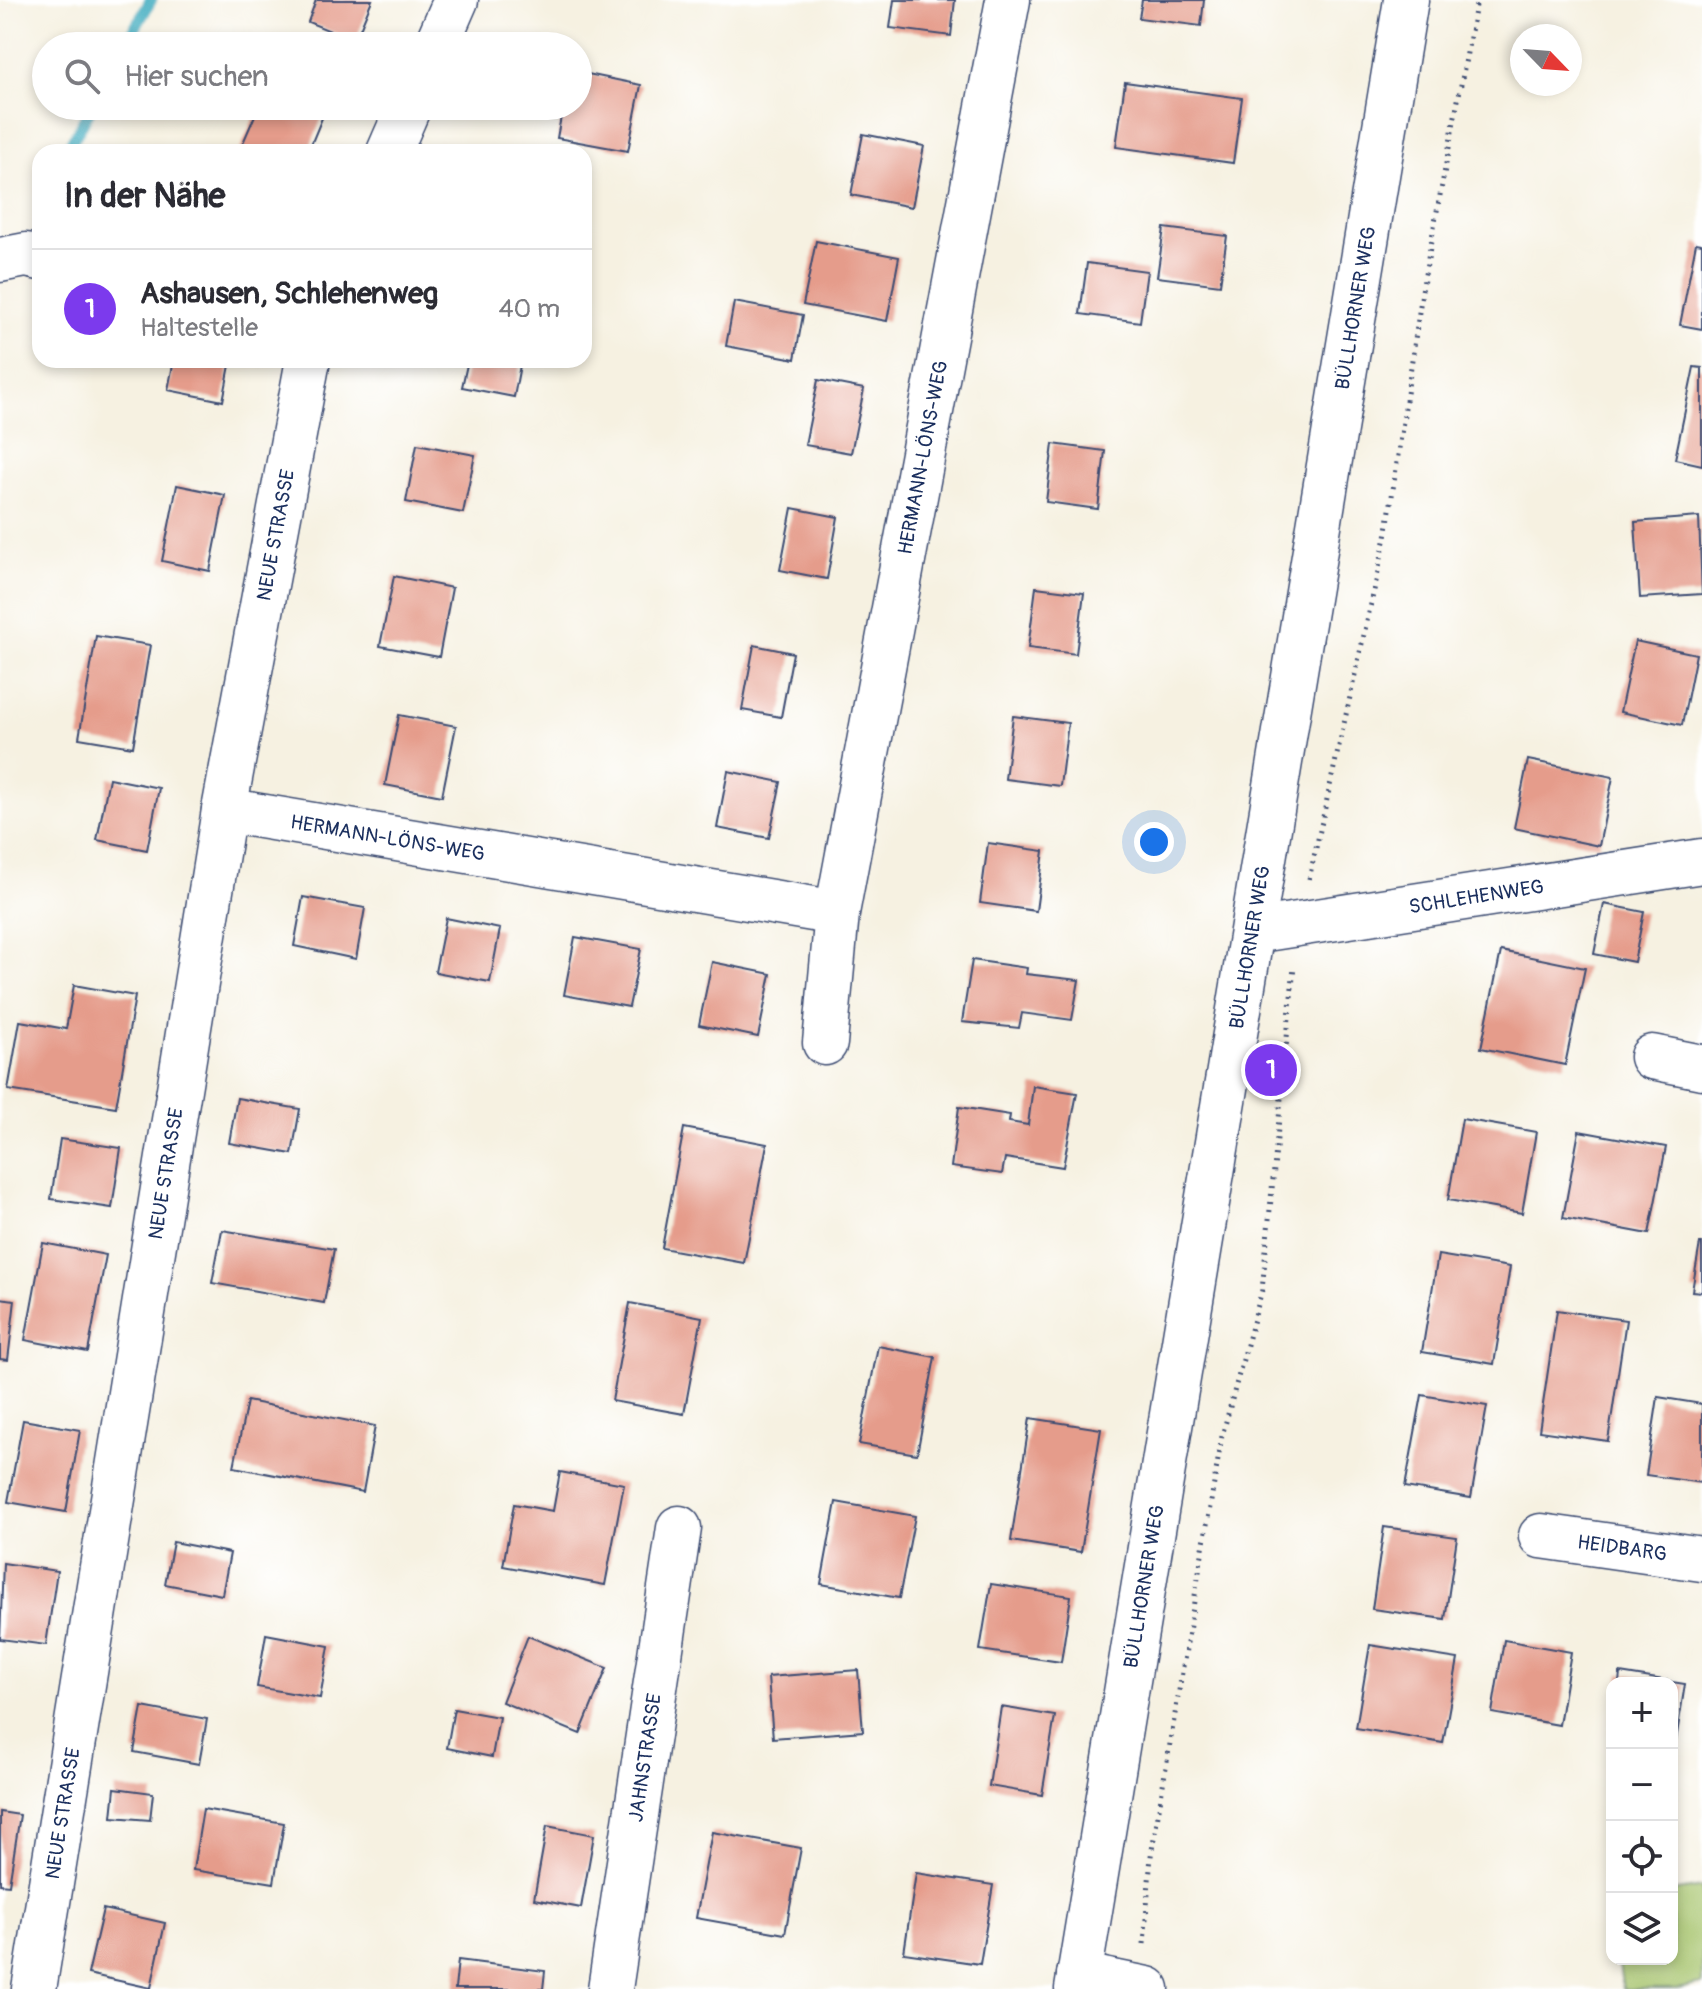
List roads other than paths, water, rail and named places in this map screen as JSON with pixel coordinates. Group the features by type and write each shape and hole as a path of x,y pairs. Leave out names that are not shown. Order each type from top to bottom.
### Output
{"street":[{"path":"442,32 456,0"},
{"name":"HERMANN-LÖNS-WEG","path":"825,1043 837,913 1008,0"},
{"name":"BÜLLHORNER WEG","path":"1078,1982 1406,0"},
{"path":"392,144 403,120"},
{"path":"0,260 32,256"},
{"name":"NEUE STRASSE","path":"34,1989 224,810 307,368"},
{"name":"HERMANN-LÖNS-WEG","path":"224,810 837,913"},
{"name":"SCHLEHENWEG","path":"1253,931 1702,861"},
{"path":"1652,1057 1702,1067"},
{"name":"JAHNSTRASSE","path":"610,1989 679,1528"},
{"name":"HEIDBARG","path":"1541,1536 1702,1559"},
{"path":"1078,1982 1144,1988"}],"waterway":[{"path":"133,32 151,0"},
{"path":"71,144 84,120"}],"place":[{"name":"Ashausen, Schlehenweg","path":"1271,1070"}]}
